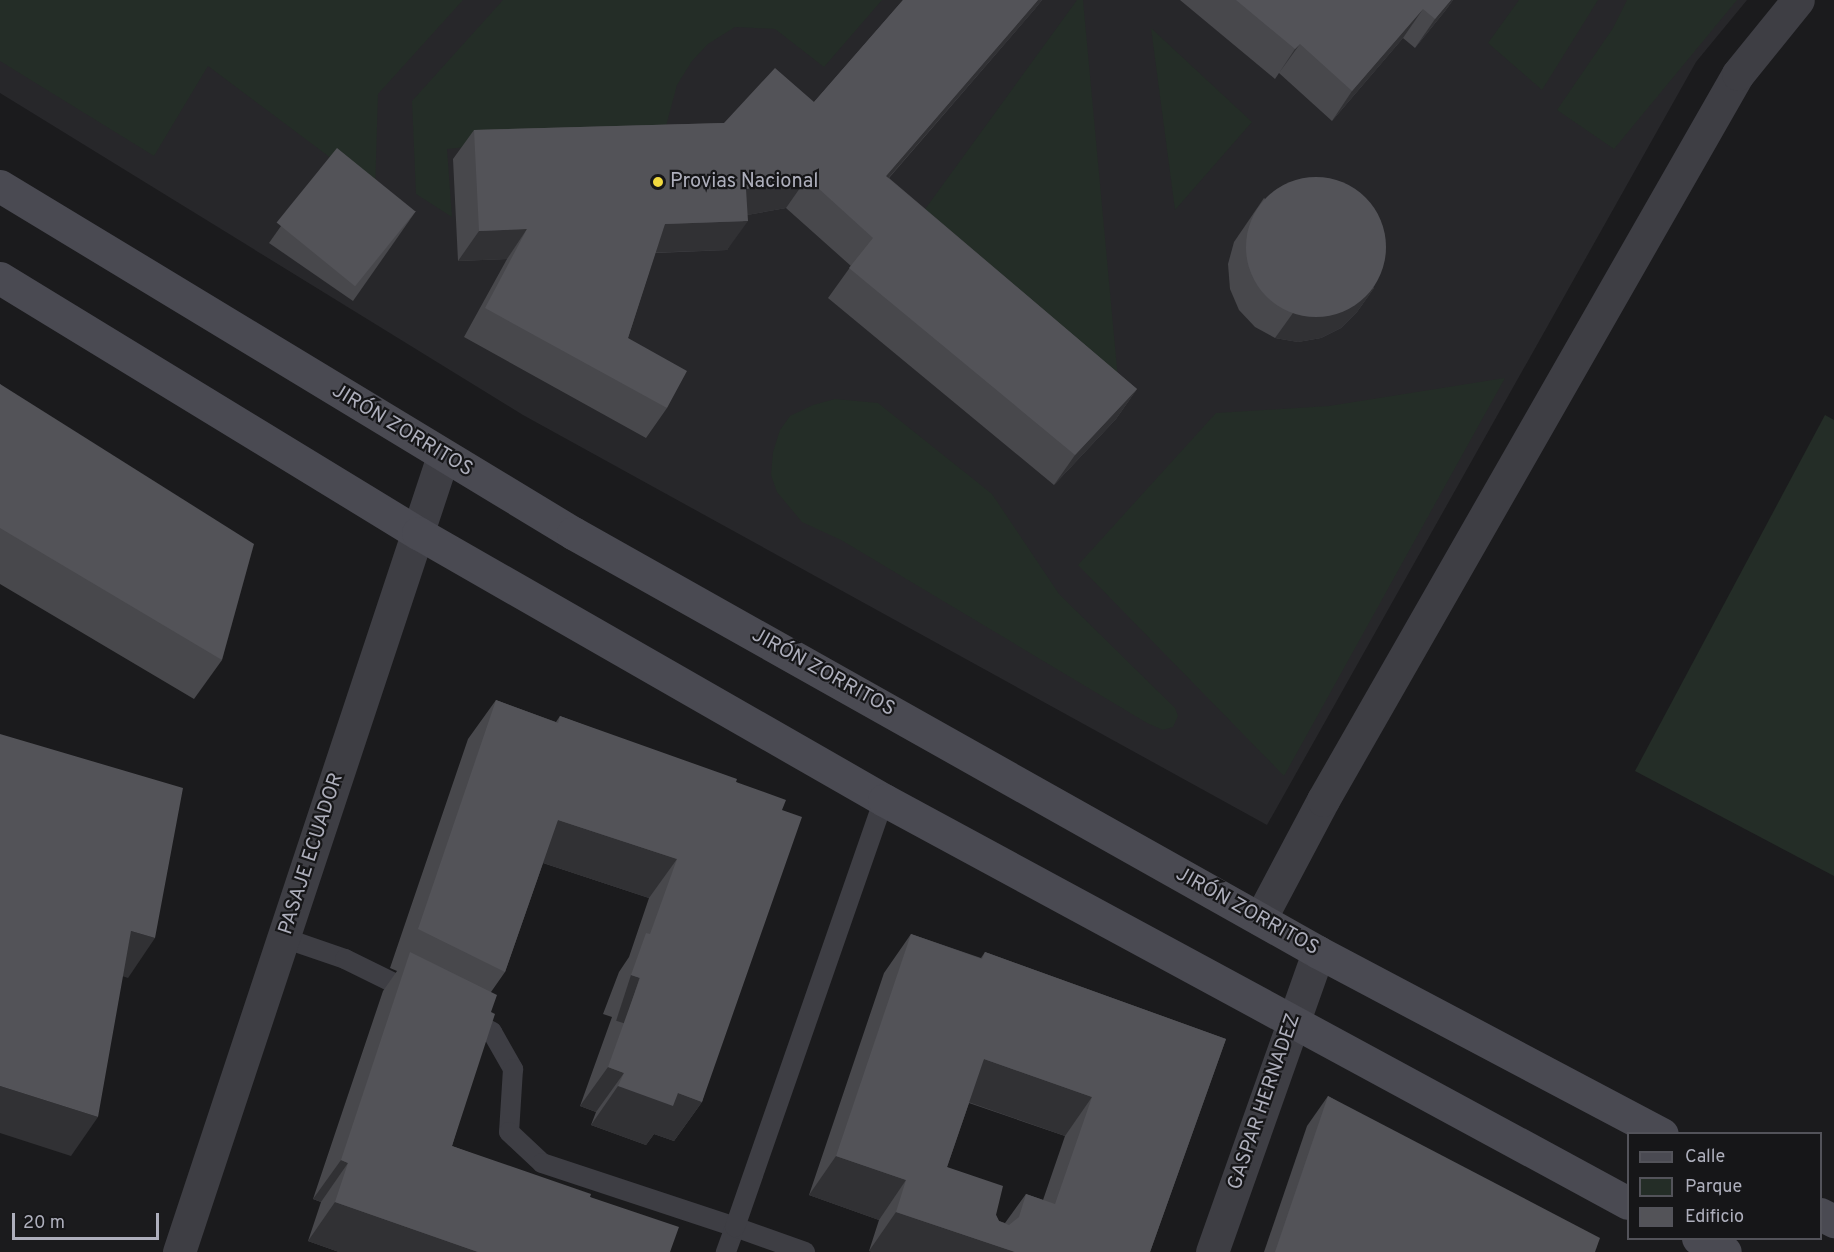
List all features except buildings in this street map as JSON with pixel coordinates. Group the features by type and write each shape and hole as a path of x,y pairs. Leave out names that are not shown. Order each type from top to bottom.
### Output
{"main road":[{"name":"JIRÓN ZORRITOS","path":"0,186 573,533 1260,919 1658,1132"},
{"path":"0,278 418,533 884,800 1627,1202"},
{"path":"1700,1240 1725,1252"}],"street":[{"path":"1260,919 1323,800 1738,74 1798,0"},
{"name":"PASAJE ECUADOR","path":"179,1252 443,456"},
{"name":"GASPAR HERNADEZ","path":"1212,1252 1318,951"}],"lane":[{"path":"726,1252 884,800"},
{"path":"284,938 345,959 429,1000"},
{"path":"450,1011 492,1032 513,1069 509,1132 542,1163 805,1252"}],"shaded area":[{"path":"0,0 1747,0 1696,62 1267,825 523,415 0,93"}],"green space":[{"path":"0,0 463,0 378,94 375,191 208,66 154,156 0,61"},
{"path":"503,0 882,0 824,67 775,29 735,27 708,44 692,61 677,85 666,126 447,149 452,217 416,194 412,101"},
{"path":"1077,0 1083,0 1118,379 923,212"},
{"path":"1519,0 1598,0 1542,90 1488,43"},
{"path":"1627,0 1737,0 1614,149 1557,110 1613,28"},
{"path":"1151,28 1252,122 1175,210"},
{"path":"1505,378 1284,776 1078,565 1216,413 1329,406"},
{"path":"835,399 878,403 992,494 1059,594 1175,708 1178,716 1173,727 1163,730 1147,723 841,540 802,522 777,492 771,475 773,452 780,430 790,416 813,405"},
{"path":"1825,415 1834,420 1834,876 1635,771"}],"place":[{"name":"Provias Nacional","path":"658,182"}]}
